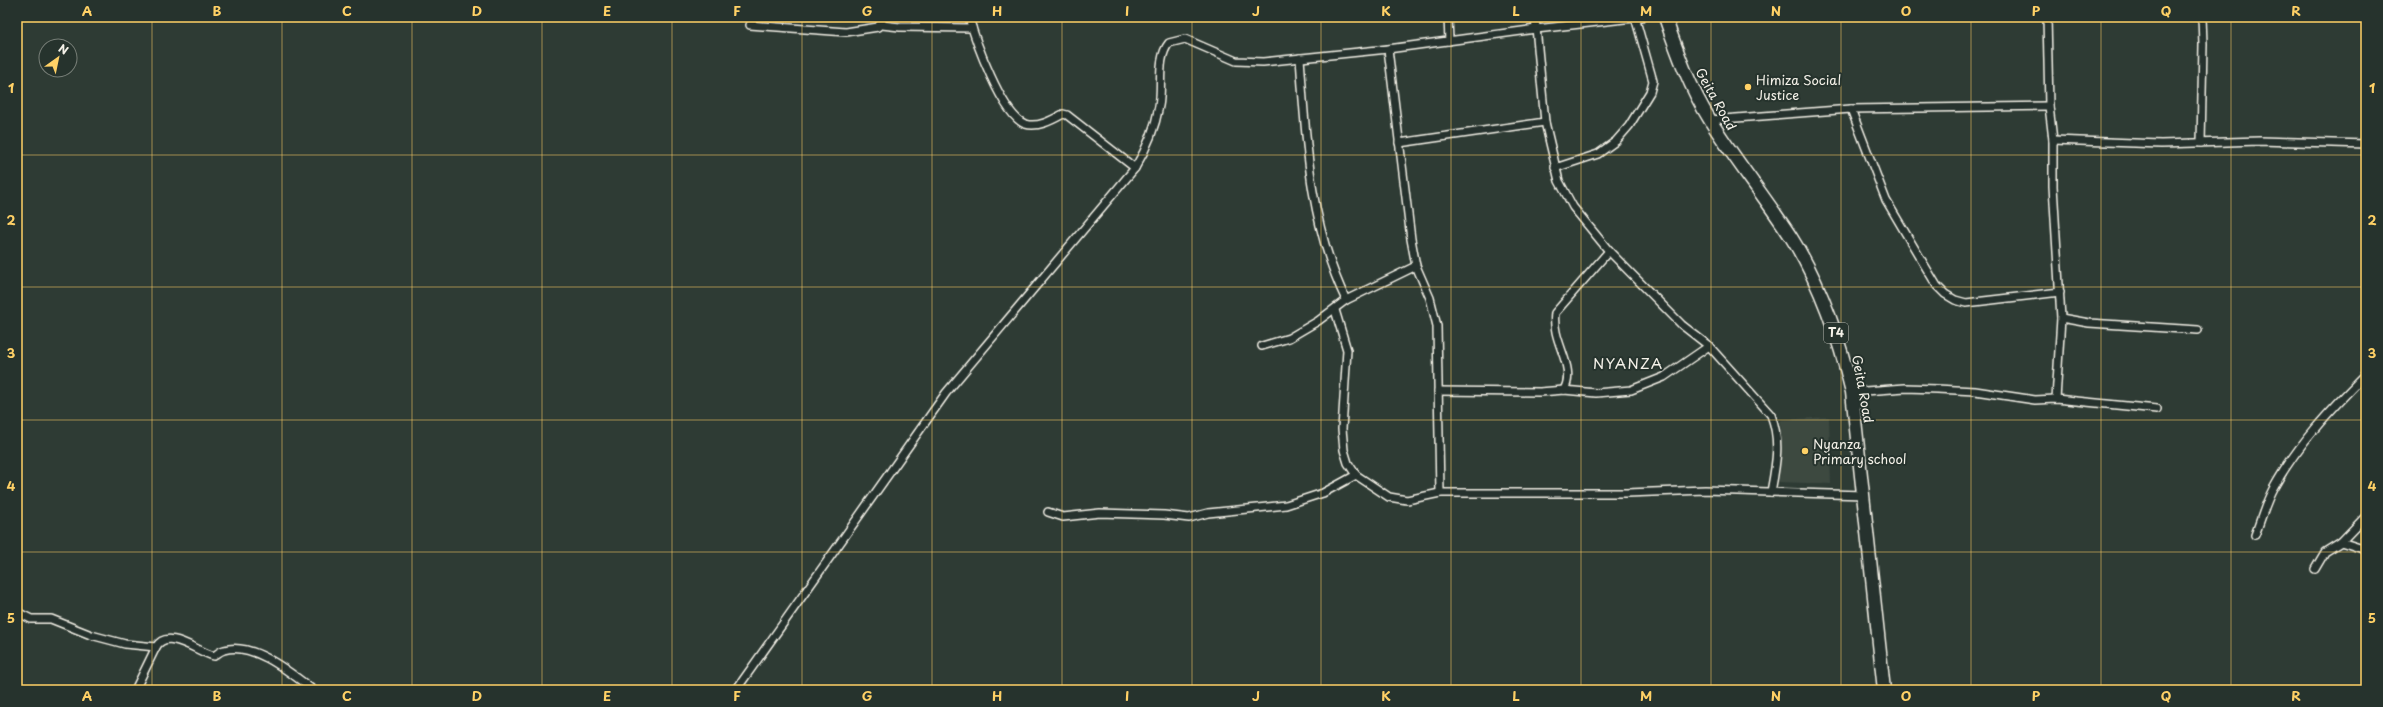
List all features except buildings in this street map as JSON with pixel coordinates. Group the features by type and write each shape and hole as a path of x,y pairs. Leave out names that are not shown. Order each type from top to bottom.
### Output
{"highway":[{"name":"Geita Road","path":"1665,17 1680,61 1710,120 1792,238 1814,279 1843,354 1852,392 1884,690"}],"street":[{"path":"882,25 884,17"},
{"path":"969,17 995,87 1008,107 1020,121 1030,125 1041,124 1063,114 1067,115 1135,168"},
{"path":"1448,17 1449,41"},
{"path":"1535,17 1545,122 1559,181 1573,207 1609,252 1682,325 1709,346 1771,415 1777,430 1778,450 1771,492"},
{"path":"736,690 946,393 1135,168 1147,147 1157,118 1163,54 1169,43 1186,39 1236,61 1263,62 1388,49 1637,17 1653,82 1650,92 1629,126 1616,141 1598,154 1556,168"},
{"path":"2047,17 2049,106 2053,140 2061,318 2056,399"},
{"path":"2201,143 2203,44 2202,17"},
{"path":"750,25 846,32 862,31 882,25 900,27 972,28"},
{"path":"1388,49 1406,214 1416,266 1430,298 1437,326 1440,493"},
{"path":"1300,58 1305,128 1316,215 1329,259 1346,300"},
{"path":"1710,120 1851,109 2049,106"},
{"path":"1851,109 1886,200 1928,272 1945,294 1955,300 1966,303 2060,292"},
{"path":"1399,143 1545,122"},
{"path":"2053,140 2119,143 2260,141 2366,144"},
{"path":"1564,390 1570,375 1555,335 1555,313 1609,252"},
{"path":"1262,346 1289,338 1335,310 1346,300 1416,266"},
{"path":"1335,310 1346,350 1342,429 1344,450 1348,463 1356,475 1396,500 1407,500 1440,493 1627,493 1705,490 1864,495"},
{"path":"2061,318 2089,323 2198,330"},
{"path":"1438,392 1540,392 1564,390 1596,393 1631,390 1664,377 1709,346"},
{"path":"2255,535 2266,506 2283,474 2336,404 2366,374"},
{"path":"2354,387 2366,384"},
{"path":"1852,392 1905,388 1974,391 2035,400 2056,399 2157,409"},
{"path":"1048,512 1058,517 1100,513 1164,515 1190,518 1208,513 1292,503 1323,493 1356,475"},
{"path":"2315,569 2325,552 2341,542 2366,516"},
{"path":"2341,542 2366,550"},
{"path":"17,612 31,619 51,619 91,635 125,644 156,647"},
{"path":"135,690 156,647 161,640 165,639 183,642 214,656 225,649 250,651 276,663 313,690"}],"shaded area":[{"name":"Nyanza Primary school","path":"1829,417 1831,484 1778,482 1781,420"}],"place":[{"name":"Himiza Social Justice","path":"1748,87"},
{"name":"Nyanza Primary school","path":"1805,451"}],"district":[{"name":"NYANZA","path":"1628,364"}]}
